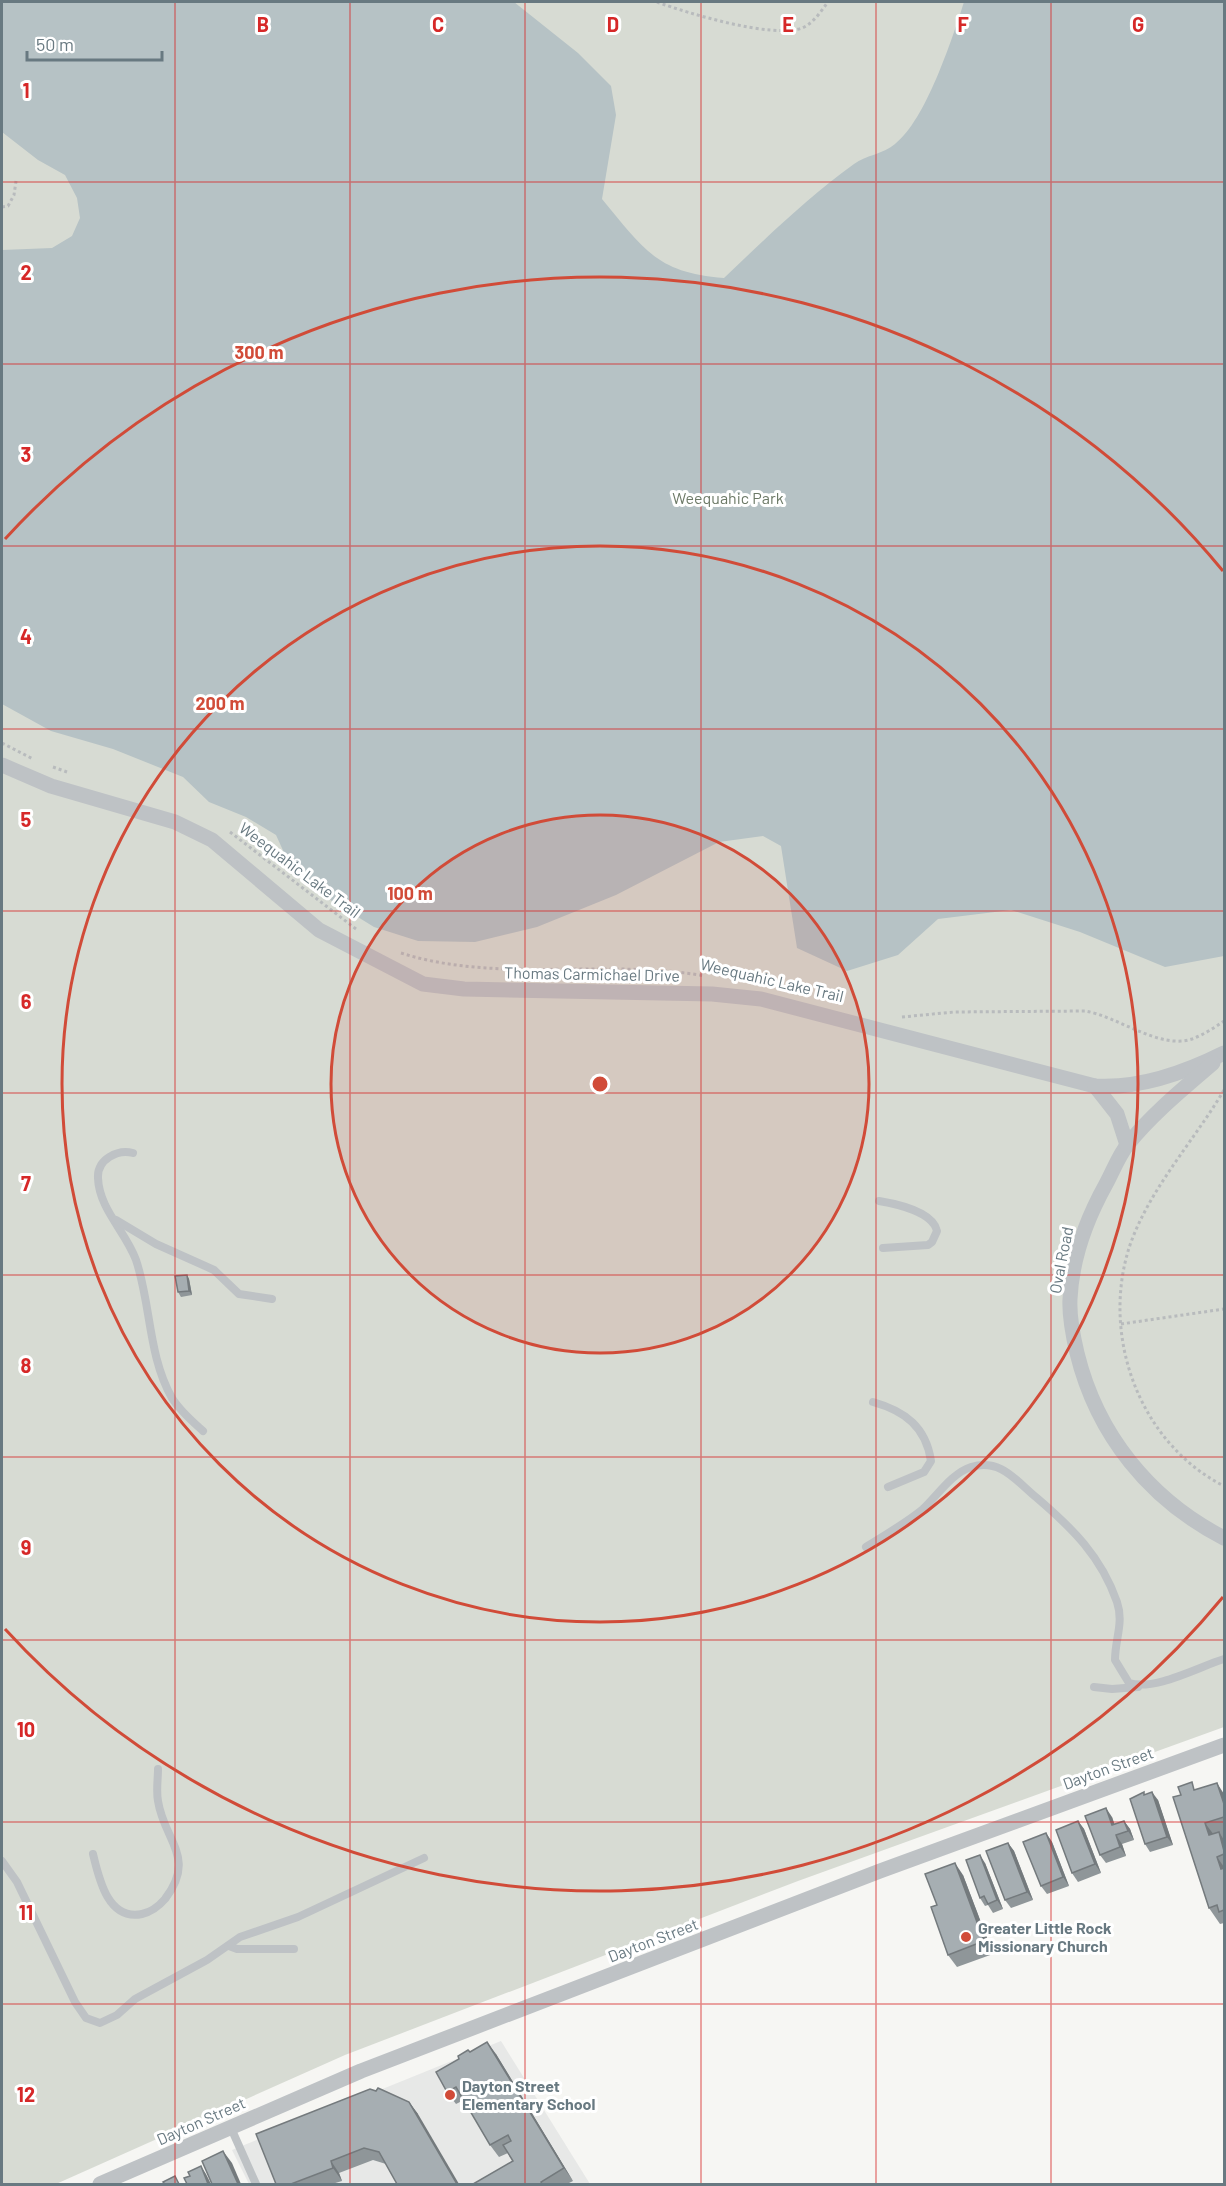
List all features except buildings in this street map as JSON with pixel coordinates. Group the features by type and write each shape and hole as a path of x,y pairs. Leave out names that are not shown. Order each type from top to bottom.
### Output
{"street":[{"name":"Thomas Carmichael Drive","path":"2,765 51,786 175,822 212,840 319,930 423,984 464,988 712,994 761,999 1095,1086 1115,1087 1166,1077 1224,1053"},
{"name":"Oval Road","path":"1224,1053 1170,1101 1127,1145 1093,1207 1081,1237 1070,1300 1072,1331 1081,1368 1102,1420 1133,1468 1184,1514 1224,1539"},
{"path":"1095,1086 1118,1114 1127,1145"},
{"name":"Dayton Street","path":"100,2184 361,2071 880,1871 1224,1745"}],"lane":[{"path":"133,1153 119,1152 111,1155 100,1167 98,1176 101,1196 136,1261 159,1364 167,1388 179,1408 203,1431"},
{"path":"879,1201 899,1204 932,1220 937,1232 928,1245 883,1248"},
{"path":"112,1217 136,1233 214,1270 239,1294 272,1299"},
{"path":"873,1402 903,1412 914,1422 929,1447 931,1461 924,1472 888,1487"},
{"path":"866,1547 921,1510 961,1472 984,1465 1003,1469 1065,1521 1097,1562 1117,1601 1121,1616 1115,1660 1129,1683 1140,1687"},
{"path":"1094,1687 1112,1689 1140,1687 1224,1659"},
{"path":"93,1854 101,1883 113,1906 121,1912 129,1915 147,1912 165,1899 178,1875 179,1855 158,1801 158,1769"},
{"path":"2,1861 17,1882 75,2002 86,2018 93,2022 108,2020 135,1999 229,1946 240,1937 298,1917 423,1858"},
{"path":"229,1946 251,1950 294,1949"},
{"path":"231,2128 256,2184"}],"path":[{"path":"657,2 682,12 770,30 789,31 813,21 828,2"},
{"path":"2,207 8,206 14,195 16,181"},
{"path":"2,743 40,761"},
{"path":"50,766 69,772"},
{"name":"Weequahic Lake Trail","path":"221,826 360,932"},
{"name":"Weequahic Lake Trail","path":"397,951 425,959 490,967 605,969 705,976"},
{"path":"892,1016 954,1012 1085,1011 1102,1014 1135,1029 1177,1042 1191,1040 1224,1021"},
{"path":"1224,1090 1156,1193 1130,1244 1120,1298 1121,1324 1130,1375 1145,1409 1161,1437 1184,1461 1224,1486"},
{"path":"1121,1324 1224,1309"}],"shaded area":[{"name":"Weequahic Park","path":"2,2 514,2 578,53 611,86 616,115 602,199 641,244 666,264 701,275 724,278 787,219 837,177 859,161 891,147 906,133 937,78 964,2 1224,2 1224,956 1165,967 1080,932 1011,910 938,919 898,955 847,971 797,948 781,846 763,836 719,842 616,895 537,927 475,942 418,941 374,927 332,901 291,868 276,835 246,817 209,802 183,777 113,749 51,731 2,704 2,250 52,248 72,236 80,218 77,198 65,175 38,160 2,132"},
{"name":"Dayton Street Elementary School","path":"501,2041 590,2184 249,2184 232,2150"}],"green space":[{"path":"2,2 1224,2 1224,1727 798,1881 345,2055 56,2184 2,2184"}],"place":[{"name":"Greater Little Rock Missionary Church","path":"966,1937"},
{"name":"Dayton Street Elementary School","path":"450,2095"}]}
